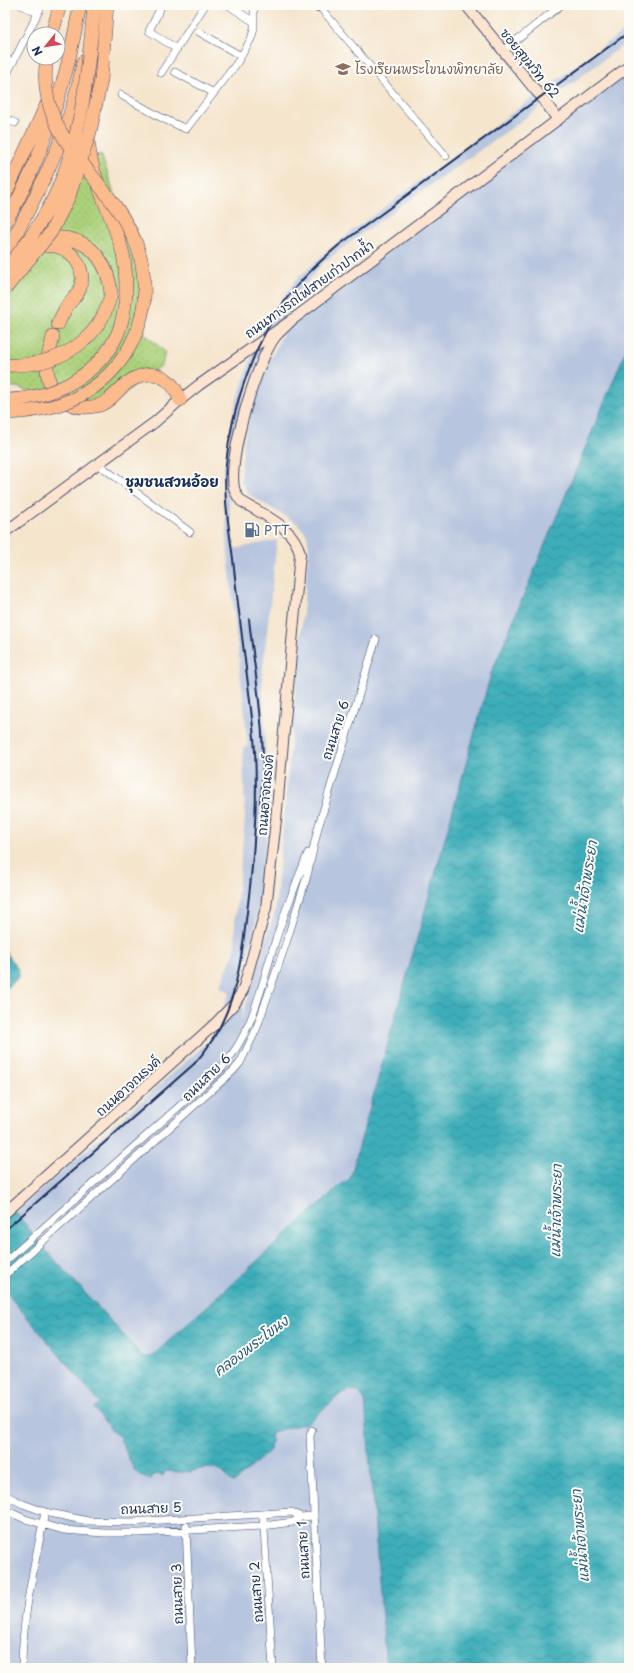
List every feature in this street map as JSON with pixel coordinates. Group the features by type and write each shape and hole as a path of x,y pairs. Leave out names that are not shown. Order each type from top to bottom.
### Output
{"highway":[{"path":"54,26 60,5"},
{"path":"5,223 15,207 46,134 72,48 80,5"},
{"path":"5,254 39,189 60,143 80,77 93,5"},
{"path":"5,270 42,220 57,190 67,163 75,138 86,83 93,5"},
{"path":"88,140 92,90 108,5"},
{"path":"5,289 51,232 62,212 73,185 90,132 101,80 108,5"},
{"path":"5,195 72,48"},
{"path":"5,413 28,412 66,403 99,384 110,375 122,359 140,322 143,307 144,275 136,241 119,211 67,144 54,121 46,87 47,66"},
{"path":"5,400 34,397 60,389 80,377 96,364 108,348 118,333 124,312 126,274 123,254 96,177 88,140 80,77"},
{"path":"5,281 25,255 37,243 48,238 70,239 88,246 102,262 110,281 111,294 108,306 98,326 84,341 72,349 51,359 24,364 5,365"},
{"path":"25,255 38,248 57,245 70,252 80,266 80,288 66,308 58,324"},
{"path":"53,337 47,366 48,376 55,394 66,402 82,407 97,406 111,399 130,381 139,376 152,375 159,375 169,381 177,391 180,400"}],"street":[{"path":"21,5 38,13"},
{"path":"5,78 42,5"},
{"path":"162,5 149,30 177,49"},
{"path":"162,72 204,5"},
{"path":"228,5 254,22"},
{"path":"121,95 184,129 190,124 214,93 241,56 251,39 254,29 254,5"},
{"path":"319,5 446,156"},
{"name":"ซอยสุขุมวิท 62","path":"466,5 536,92 541,96 558,120"},
{"path":"503,51 561,5"},
{"path":"199,32 241,56"},
{"path":"5,58 13,63"},
{"name":"ถนนทางรถไฟสายเก่าปากน้ำ","path":"5,532 155,422 180,400 292,320 629,66"},
{"path":"175,72 214,93"},
{"path":"5,118 15,124"},
{"name":"ถนนอาจณรงค์","path":"5,1213 207,1033 235,1003 247,980 266,908 276,820 300,554 295,540 286,530 241,501 236,495 233,481 234,463 240,430 253,384 275,337 292,320"},
{"path":"98,464 190,532"},
{"name":"ถนนสาย 6","path":"5,1262 222,1068 240,1043 249,1025 261,993 276,939 318,828 376,639"},
{"name":"ถนนสาย 6","path":"5,1275 233,1071 240,1063 256,1030 286,943 307,876 318,828"},
{"name":"ถนนสาย 1","path":"312,1430 310,1436 313,1516 322,1668"},
{"name":"ถนนสาย 5","path":"5,1495 23,1504 45,1512 88,1521 130,1522 185,1520 292,1512 301,1517"},
{"name":"ถนนสาย 5","path":"5,1510 24,1519 43,1525 63,1530 82,1532 140,1533 263,1526 293,1522 301,1517 313,1516"},
{"path":"22,1668 24,1625 45,1512"},
{"name":"ถนนสาย 2","path":"262,1514 273,1668"},
{"name":"ถนนสาย 3","path":"185,1520 192,1668"}],"shaded area":[{"path":"629,27 629,41 510,129 360,235 323,263 304,286 259,358 247,387 235,427 231,447 227,490 234,549 277,540 262,677 266,765 273,768 261,895 256,922 239,990 243,1009 240,1024 275,911 309,548 307,535 298,524 248,494 241,481 244,441 259,383 286,327 629,73 629,343 491,674 350,1179 343,1183 161,1348 150,1357 145,1357 44,1248 15,1213 210,1040 230,992 220,987 235,950 235,919 245,819 243,747 248,746 228,555 223,473 236,403 255,348 267,321 295,281 322,256 353,230"},
{"path":"5,1290 100,1403 94,1408 113,1432 119,1436 134,1470 140,1475 150,1479 157,1474 163,1476 164,1471 189,1472 208,1467 218,1470 233,1482 272,1432 307,1423 343,1392 352,1390 363,1396 365,1401 386,1668 5,1668"}],"green space":[{"path":"101,154 115,196 142,243 144,333 165,352 162,365 102,410 80,408 17,387 5,387 5,300 62,222 82,161"}],"water":[{"path":"629,343 629,1668 386,1668 365,1401 360,1393 352,1390 343,1392 307,1423 272,1432 270,1450 235,1482 230,1480 217,1469 212,1468 189,1472 165,1471 163,1476 156,1474 151,1479 140,1475 134,1470 119,1436 113,1432 94,1408 100,1403 5,1290 5,1199 44,1248 142,1355 145,1357 150,1357 343,1183 350,1179 491,674"},
{"path":"5,951 18,970 19,974 13,983 5,990"}],"railway":[{"path":"5,1230 194,1064 207,1048 217,1032 226,1015 232,997 241,960 249,897 255,829 256,783 254,737 227,512 225,476 229,443 239,399 246,377 264,335 287,298 312,270 339,245 629,32"},
{"path":"249,619 262,735 263,758 260,803"}],"place":[{"name":"โรงเรียนพระโขนงพิทยาลัย","path":"343,69"},
{"name":"PTT","path":"252,530"}],"district":[{"name":"ชุมชนสวนอ้อย","path":"172,482"}],"water label":[{"name":"แม่น้ำเจ้าพระยา","path":"585,887"},
{"name":"แม่น้ำเจ้าพระยา","path":"556,1211"},
{"name":"คลองพระโขนง","path":"251,1346"},
{"name":"แม่น้ำเจ้าพระยา","path":"580,1536"}]}
